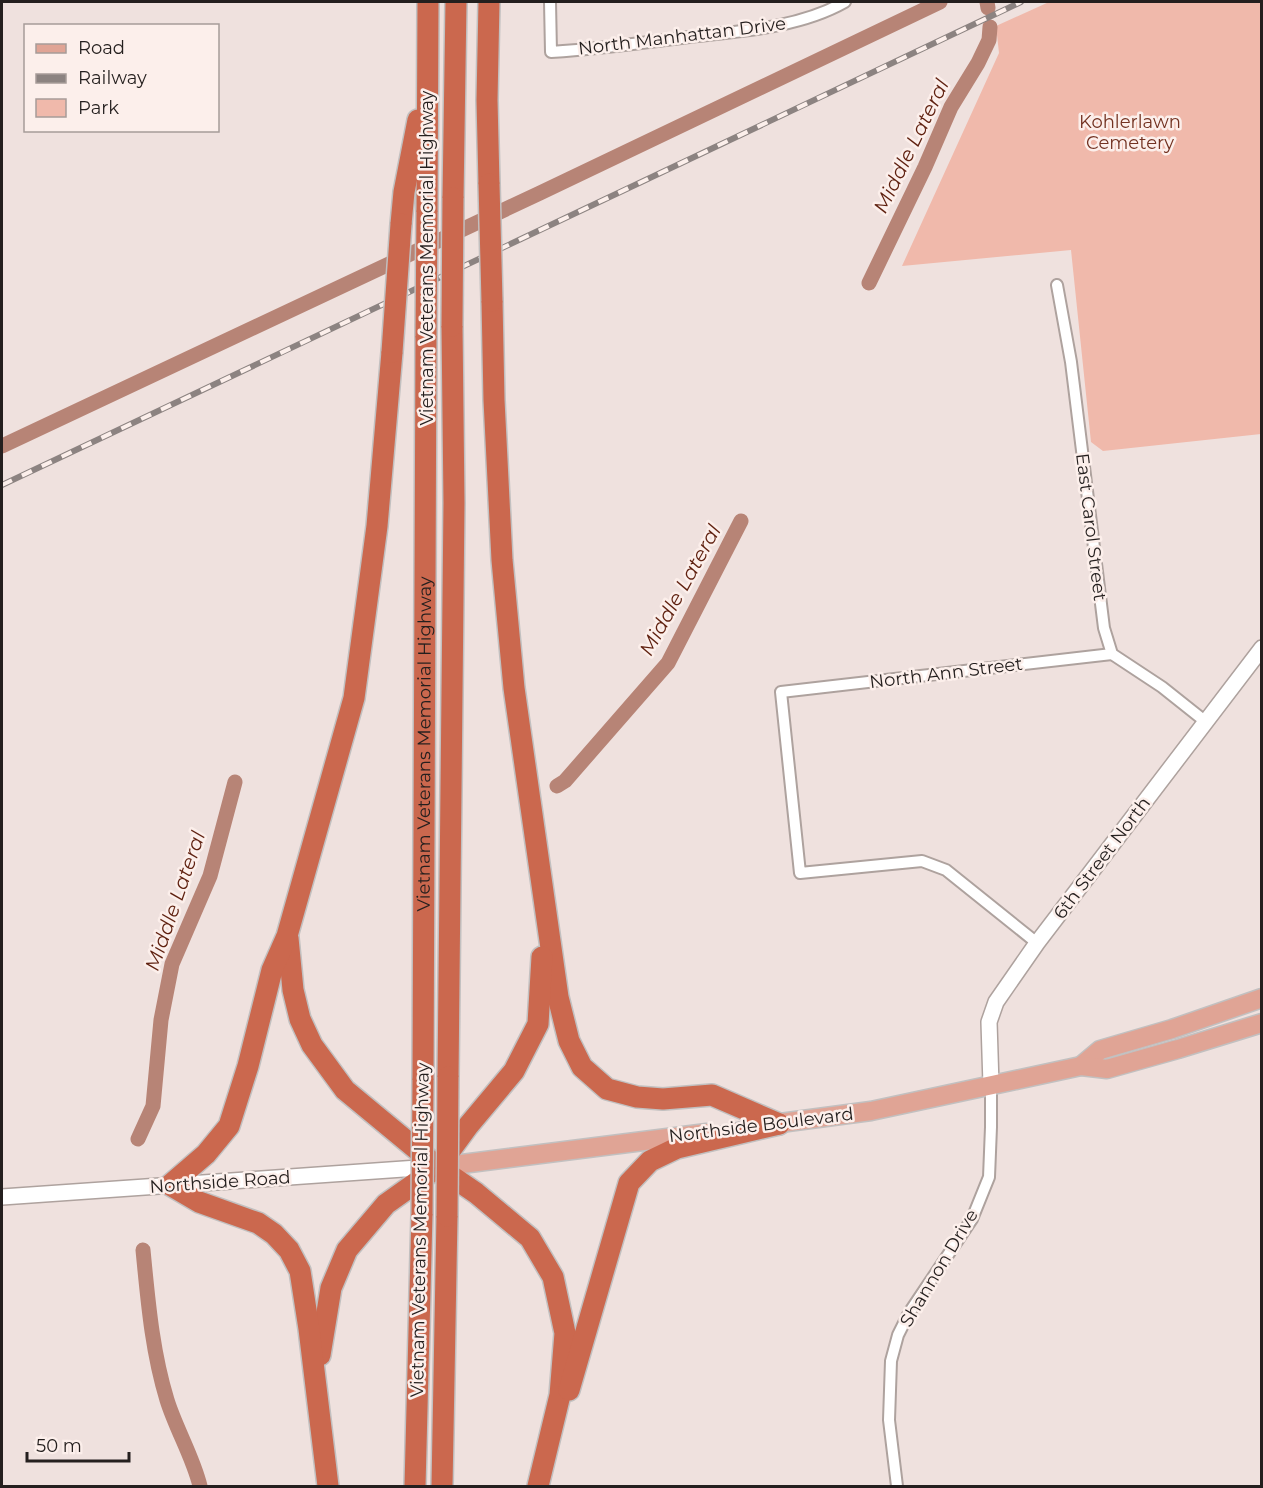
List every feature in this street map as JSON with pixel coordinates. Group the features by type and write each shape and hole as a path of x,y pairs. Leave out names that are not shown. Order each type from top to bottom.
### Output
{"highway":[{"name":"Vietnam Veterans Memorial Highway","path":"415,1486 422,1214 428,2"},
{"name":"Vietnam Veterans Memorial Highway","path":"442,1486 454,503 452,326 456,2"},
{"path":"489,2 489,184 494,400 502,560 514,688 558,997 569,1041 582,1067 606,1089 663,1099 712,1095 779,1124"},
{"path":"328,1486 300,1271 289,1250 274,1234 258,1223 199,1202 170,1185 206,1154 229,1126 248,1066 272,970 287,936 354,698 377,526 404,192 428,72"},
{"path":"318,1400 321,1347 331,1288 347,1250 386,1204 438,1167 468,1126 514,1071 538,1024 542,975 542,881"},
{"path":"287,936 293,990 300,1019 312,1045 345,1090 438,1167 476,1193 530,1238 553,1277 565,1333 560,1395 538,1486"},
{"path":"544,1458 572,1382 629,1183 650,1161 677,1148 779,1124"}],"main road":[{"name":"Northside Boulevard","path":"1081,1066 1100,1050 1172,1029 1262,998"},
{"name":"Northside Boulevard","path":"438,1167 871,1111 1081,1066 1107,1069 1262,1023"}],"street":[{"name":"North Manhattan Drive","path":"550,2 551,52 795,22 830,10 844,2"},
{"name":"East Carol Street","path":"1057,285 1071,362 1104,627 1112,654"},
{"name":"6th Street North","path":"991,1085 989,1022 996,1002 1037,943 1262,648"},
{"name":"North Ann Street","path":"1037,943 946,870 922,861 800,873 781,692 1112,654"},
{"path":"1112,654 1162,687 1206,722"},
{"name":"Shannon Drive","path":"897,1486 889,1420 891,1361 898,1335 909,1313 972,1219 989,1177 992,1127 991,1085"},
{"name":"Northside Road","path":"2,1197 438,1167"}],"green space":[{"name":"Kohlerlawn Cemetery","path":"1049,2 1261,2 1261,434 1103,451 1091,442 1071,250 902,266 999,53 996,26"}],"waterway":[{"path":"2,446 940,2"},
{"name":"Middle Lateral","path":"987,2 988,8"},
{"name":"Middle Lateral","path":"869,283 951,107 989,40 990,27"},
{"name":"Middle Lateral","path":"557,786 565,781 668,663 741,521"},
{"name":"Middle Lateral","path":"138,1139 153,1106 161,1020 172,964 210,876 235,782"},
{"name":"Middle Lateral","path":"143,1250 151,1326 162,1382 200,1486"}],"railway":[{"path":"2,485 1021,2"}]}
